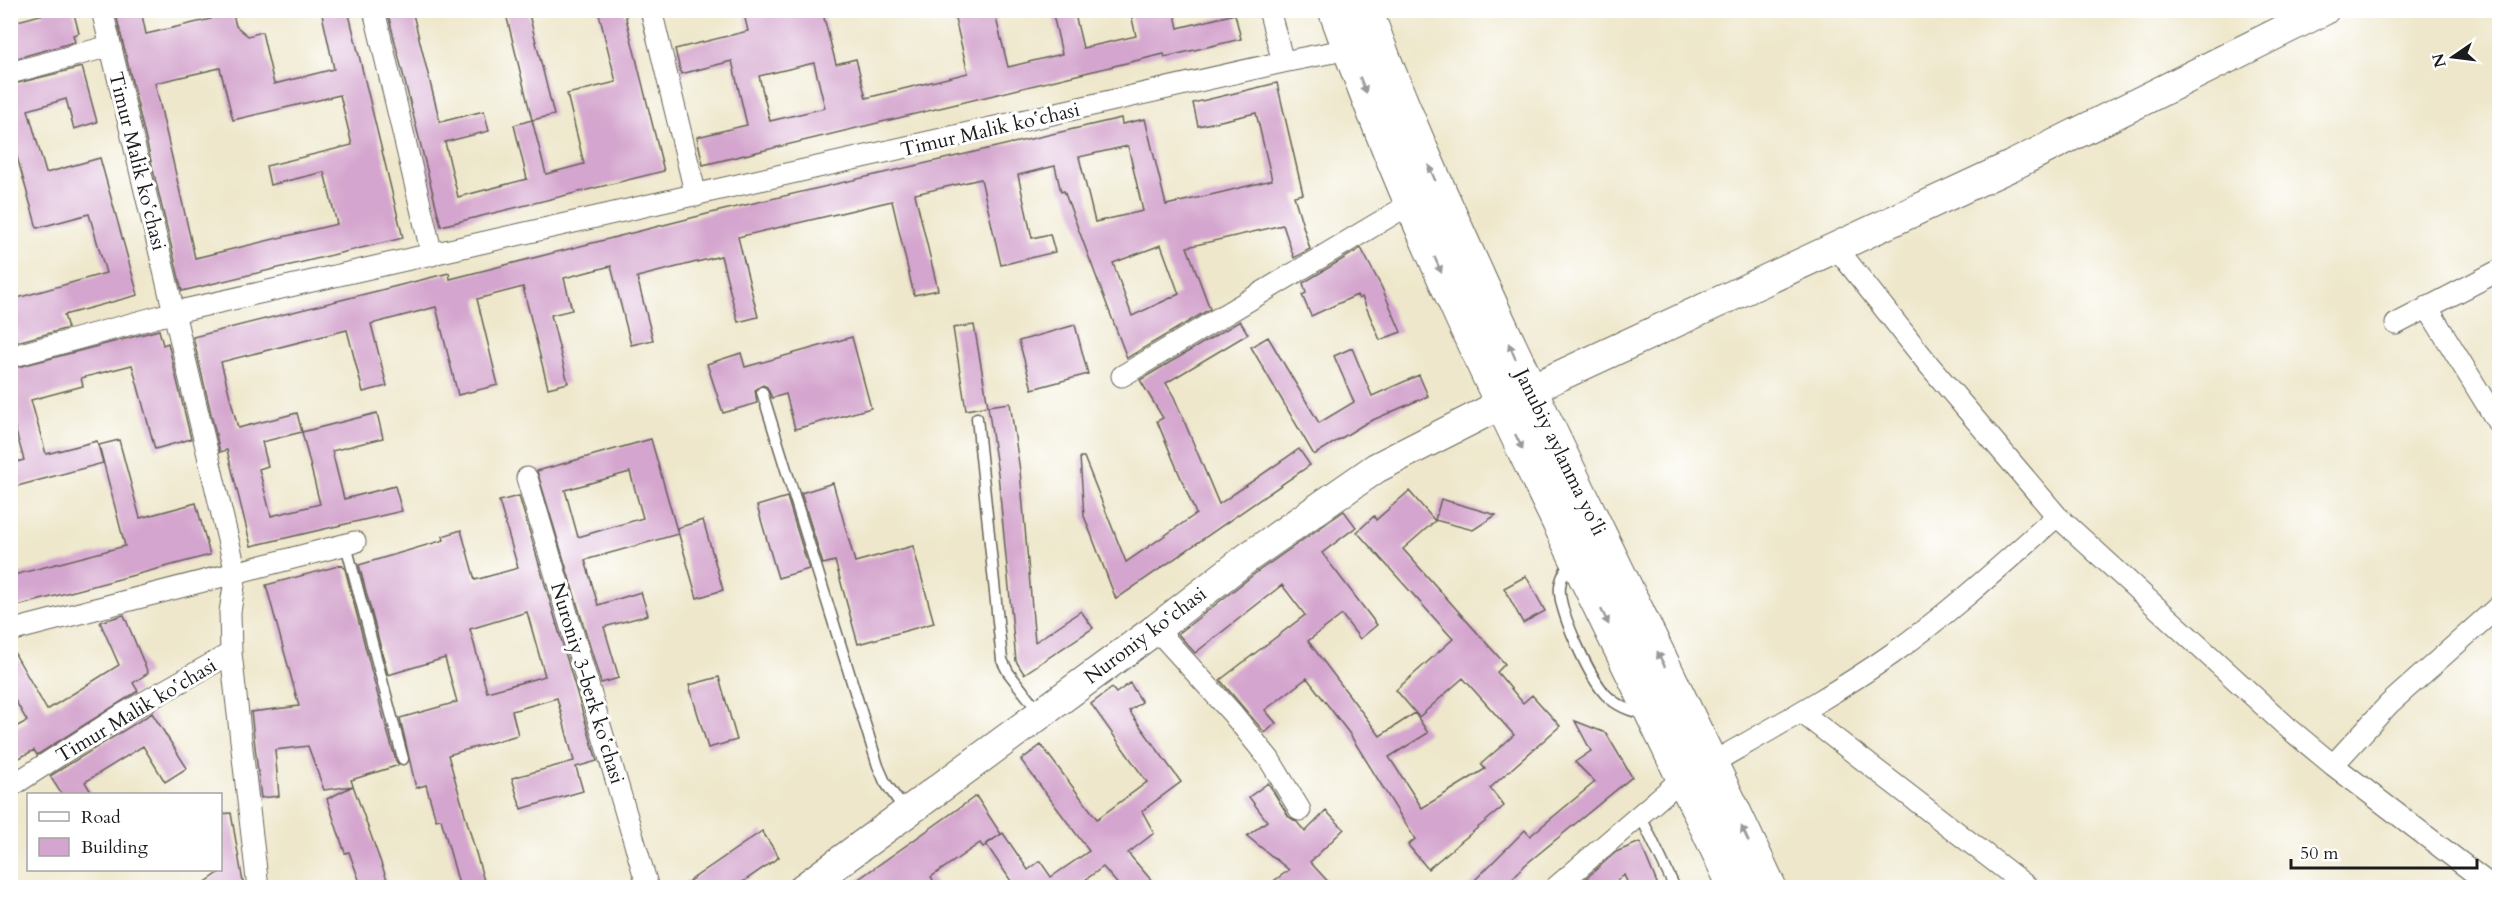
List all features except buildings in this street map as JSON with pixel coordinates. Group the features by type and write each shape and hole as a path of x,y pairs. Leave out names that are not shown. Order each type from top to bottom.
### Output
{"highway":[{"name":"Janubiy aylanma yoʻli","path":"1335,10 1410,204 1500,404 1653,715 1698,770 1770,888"},
{"name":"Janubiy aylanma yoʻli","path":"1366,10 1440,192 1698,770 1735,888"}],"street":[{"name":"Timur Malik koʻchasi","path":"102,10 236,573 231,612 231,653 258,888"},
{"path":"374,10 432,255"},
{"path":"651,10 696,196"},
{"path":"1269,10 1283,62"},
{"name":"Nuroniy koʻchasi","path":"804,888 1156,629 1257,551 1376,468 1529,390 2011,166 2324,10"},
{"path":"10,73 110,46"},
{"name":"Timur Malik koʻchasi","path":"10,357 175,312 1349,49"},
{"path":"1122,376 1410,204"},
{"path":"1835,246 1929,365 2057,516 2286,726 2333,765 2494,888"},
{"path":"2396,324 2499,270"},
{"path":"2427,307 2499,426"},
{"name":"Nuroniy 3-berk koʻchasi","path":"526,478 648,888"},
{"path":"1555,888 1640,815 1698,770 1801,712 1892,654 1964,599 2057,516"},
{"path":"10,631 351,544"},
{"path":"2333,765 2389,704 2499,604"},
{"path":"1156,629 1232,713 1269,759 1300,810"},
{"name":"Timur Malik koʻchasi","path":"10,787 120,716 231,653"},
{"path":"1801,712 2029,888"}],"lane":[{"path":"762,392 878,766 892,793 907,812"},
{"path":"977,418 1002,660 1018,686 1040,714"},
{"path":"351,544 403,759"},
{"path":"1640,815 1675,888"}]}
